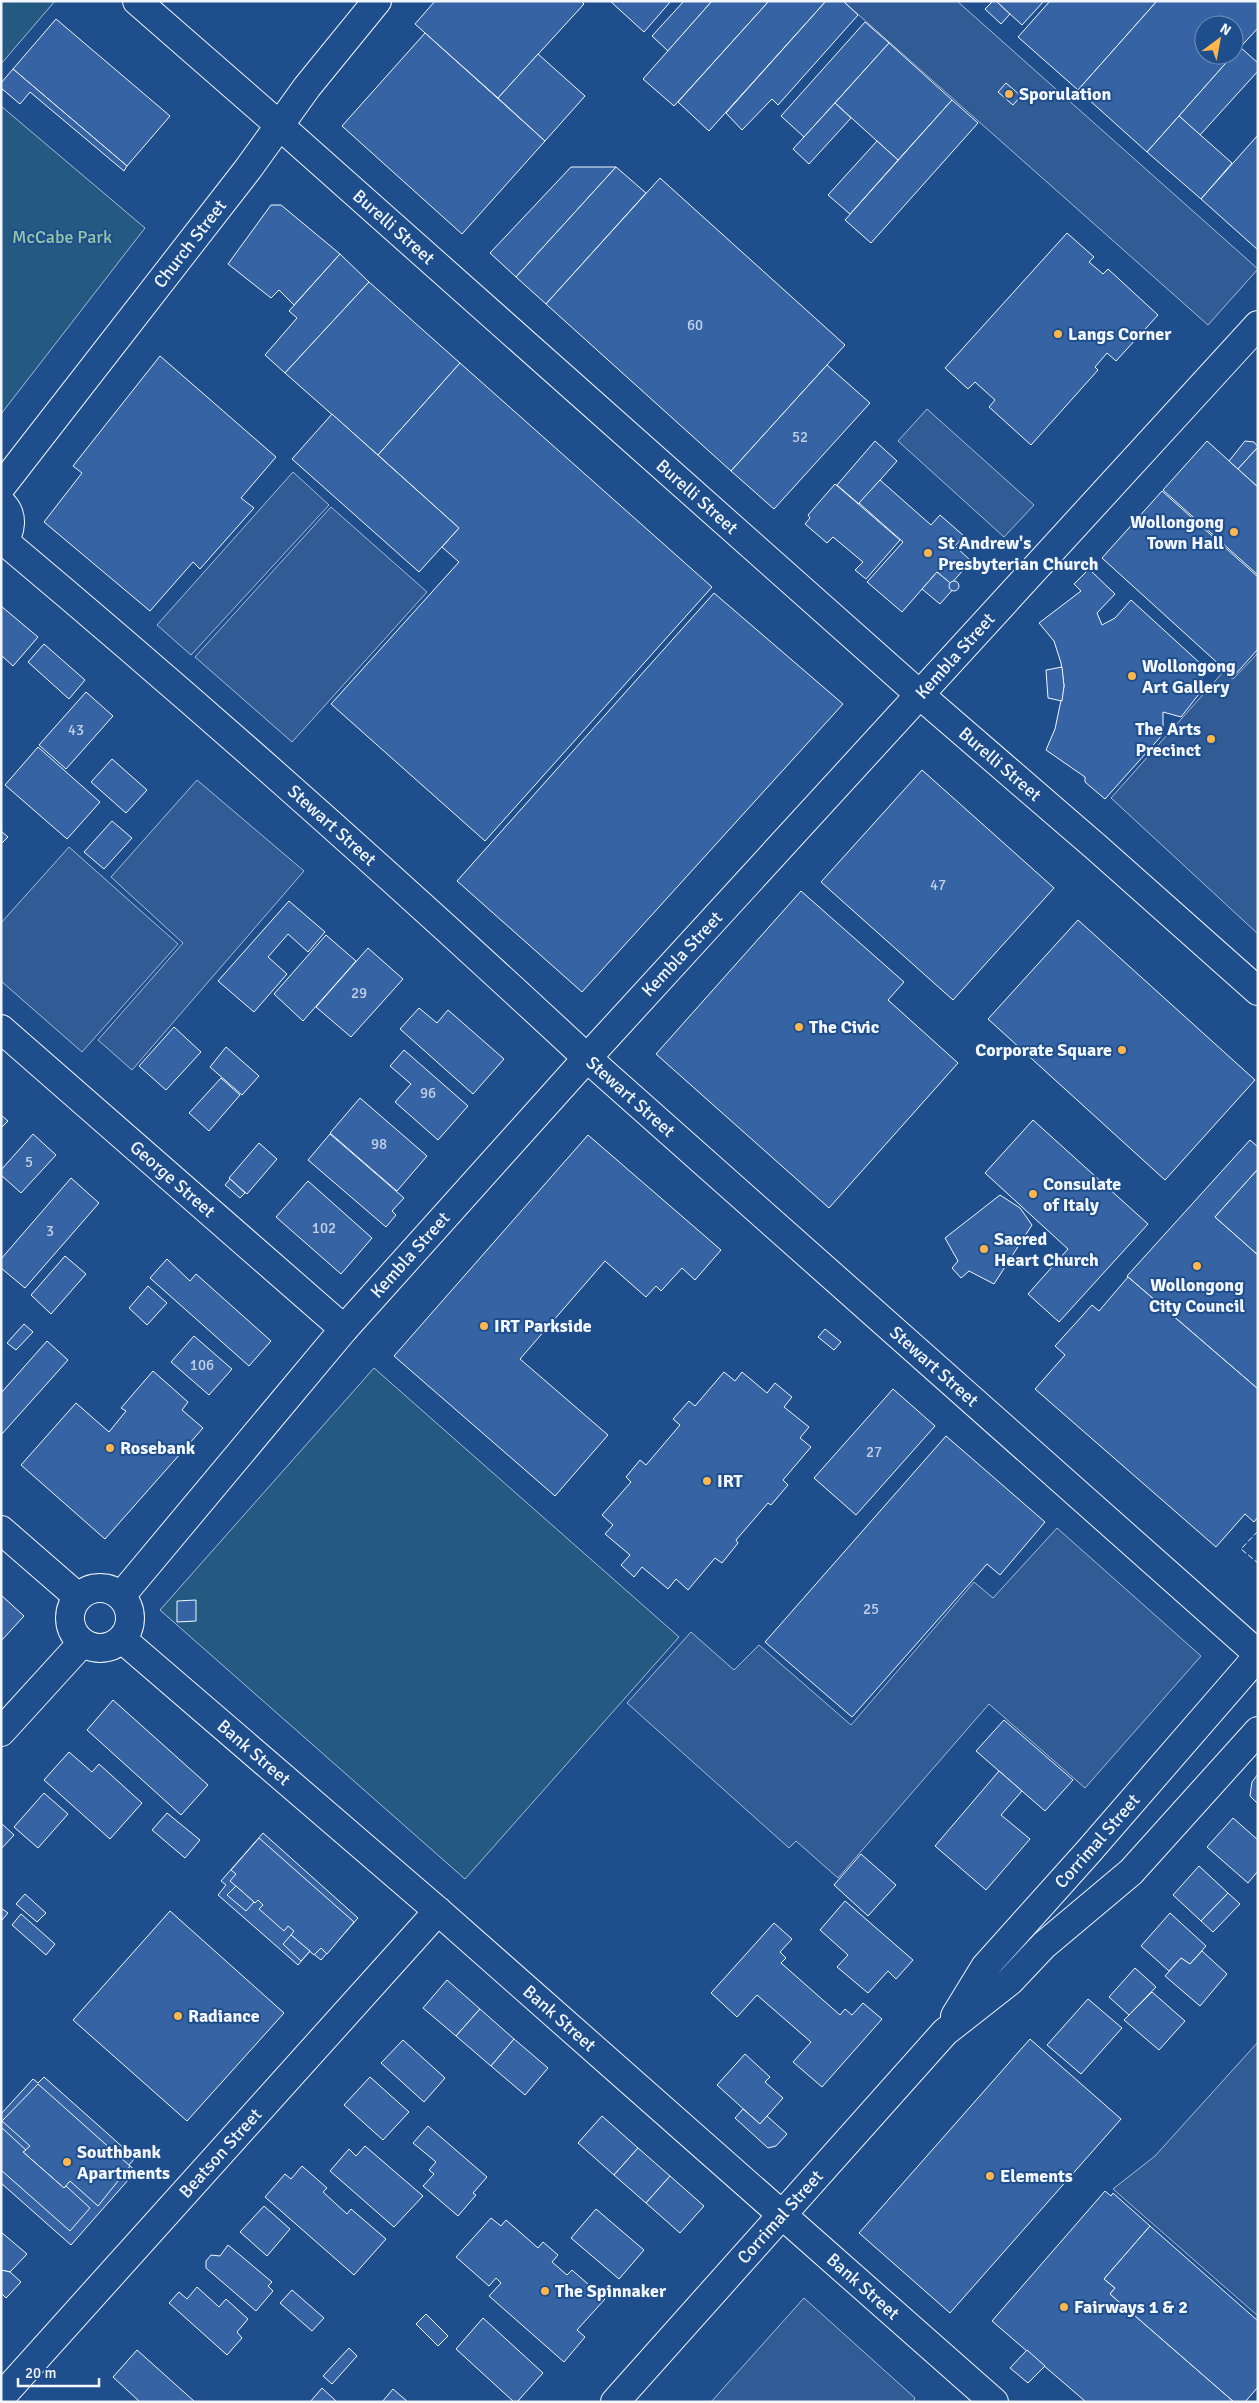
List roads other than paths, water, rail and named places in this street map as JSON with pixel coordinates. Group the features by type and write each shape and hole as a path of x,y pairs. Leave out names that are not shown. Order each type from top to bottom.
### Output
{"street":[{"name":"Burelli Street","path":"137,1 920,695 1096,847 1258,991"},
{"name":"Church Street","path":"1,487 248,169 310,83 377,1"},
{"name":"Kembla Street","path":"121,1596 344,1328 587,1058 1258,325"},
{"path":"1,503 9,513 10,520 10,528 2,542"},
{"name":"Stewart Street","path":"2,542 142,657 447,928 587,1058 1258,1655"},
{"name":"George Street","path":"1,1029 344,1328"},
{"path":"1,1530 78,1596"},
{"path":"94,1588 113,1591 121,1596 127,1604 130,1622 122,1640 115,1645 98,1649 82,1643 71,1629 69,1621 69,1612 78,1596 94,1588"},
{"name":"Bank Street","path":"122,1640 438,1911 994,2402"},
{"path":"1,1732 82,1643"},
{"name":"Corrimal Street","path":"945,2032 985,1966 1095,1844 1258,1655"},
{"name":"Corrimal Street","path":"615,2402 945,2032 1010,1981 1044,1945 1131,1872 1258,1731"},
{"name":"Beatson Street","path":"1,2397 438,1911"}],"place":[{"name":"Sporulation","path":"1009,94"},
{"name":"Langs Corner","path":"1058,334"},
{"name":"Wollongong Town Hall","path":"1234,532"},
{"name":"St Andrew's Presbyterian Church","path":"928,553"},
{"name":"Wollongong Art Gallery","path":"1132,676"},
{"name":"The Arts Precinct","path":"1211,739"},
{"name":"The Civic","path":"799,1027"},
{"name":"Corporate Square","path":"1122,1050"},
{"name":"Consulate of Italy","path":"1033,1194"},
{"name":"Sacred Heart Church","path":"984,1249"},
{"name":"Wollongong City Council","path":"1197,1266"},
{"name":"IRT Parkside","path":"484,1326"},
{"name":"Rosebank","path":"110,1448"},
{"name":"IRT","path":"707,1481"},
{"name":"Radiance","path":"178,2016"},
{"name":"Southbank Apartments","path":"67,2162"},
{"name":"Elements","path":"990,2176"},
{"name":"The Spinnaker","path":"545,2291"},
{"name":"Fairways 1 & 2","path":"1064,2307"}],"park label":[{"name":"McCabe Park","path":"62,237"}]}
